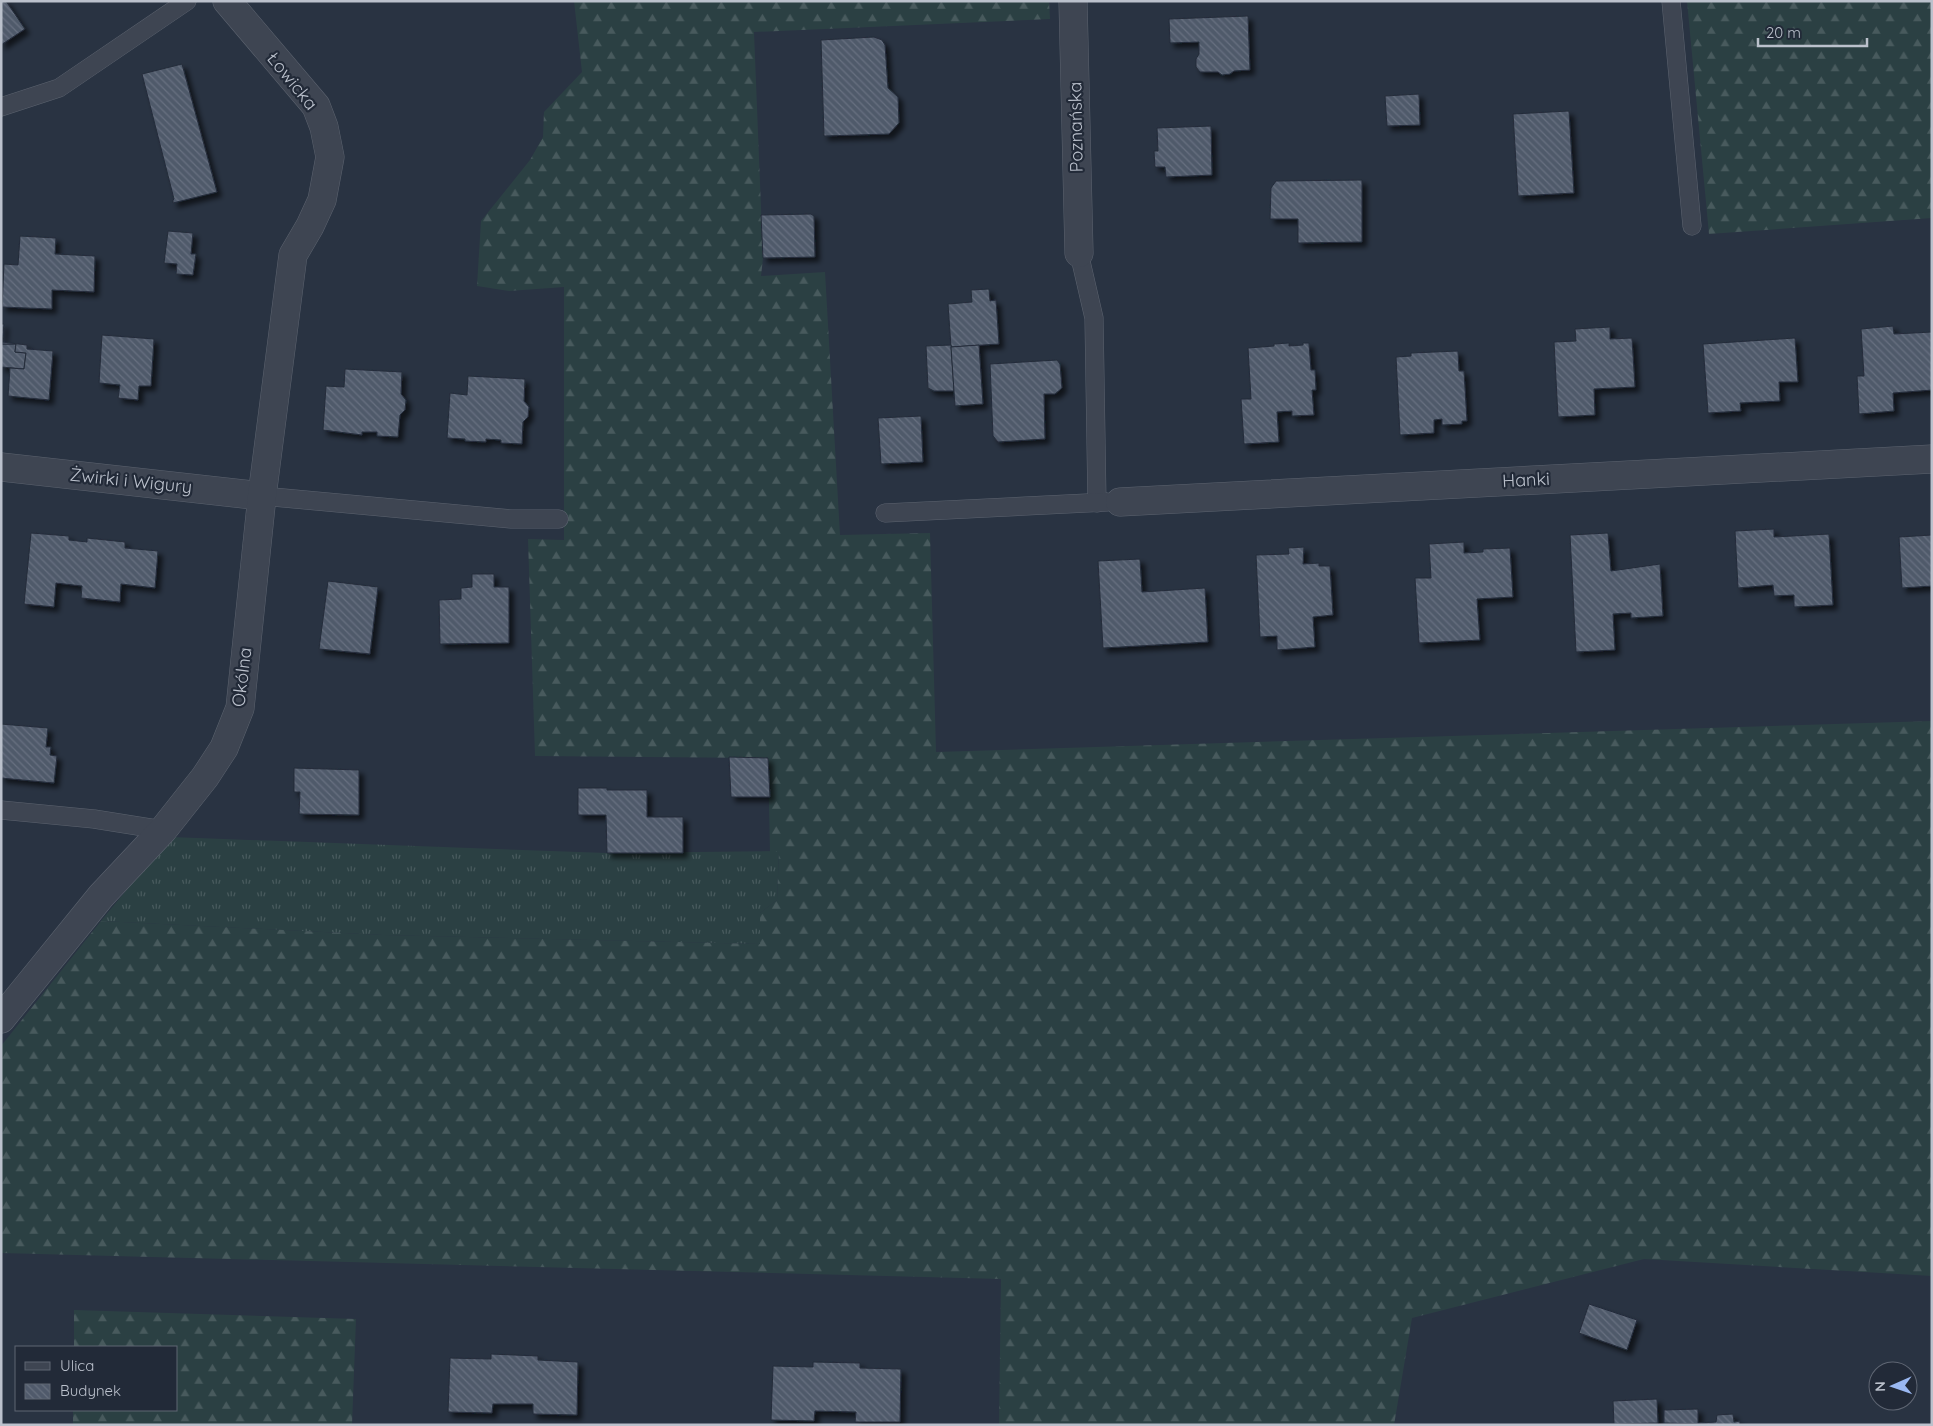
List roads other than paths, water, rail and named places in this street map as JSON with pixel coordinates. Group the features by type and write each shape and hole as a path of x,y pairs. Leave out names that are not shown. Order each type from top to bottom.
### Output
{"street":[{"name":"Łowicka","path":"227,1 316,106 324,127 330,156 322,200 293,255"},
{"name":"Poznańska","path":"1073,1 1079,254"},
{"name":"Okólna","path":"1,1019 101,896 163,830 205,777 224,748 240,708 262,496 293,255"},
{"name":"Hanki","path":"1109,502 1932,459"},
{"name":"Żwirki i Wigury","path":"1,467 262,496"}],"lane":[{"path":"1,108 59,88 187,1"},
{"path":"1670,1 1692,226"},
{"path":"885,513 1109,502 1094,318 1079,254"},
{"path":"262,496 512,520 559,519"},
{"path":"1,810 94,819 163,830"}]}
